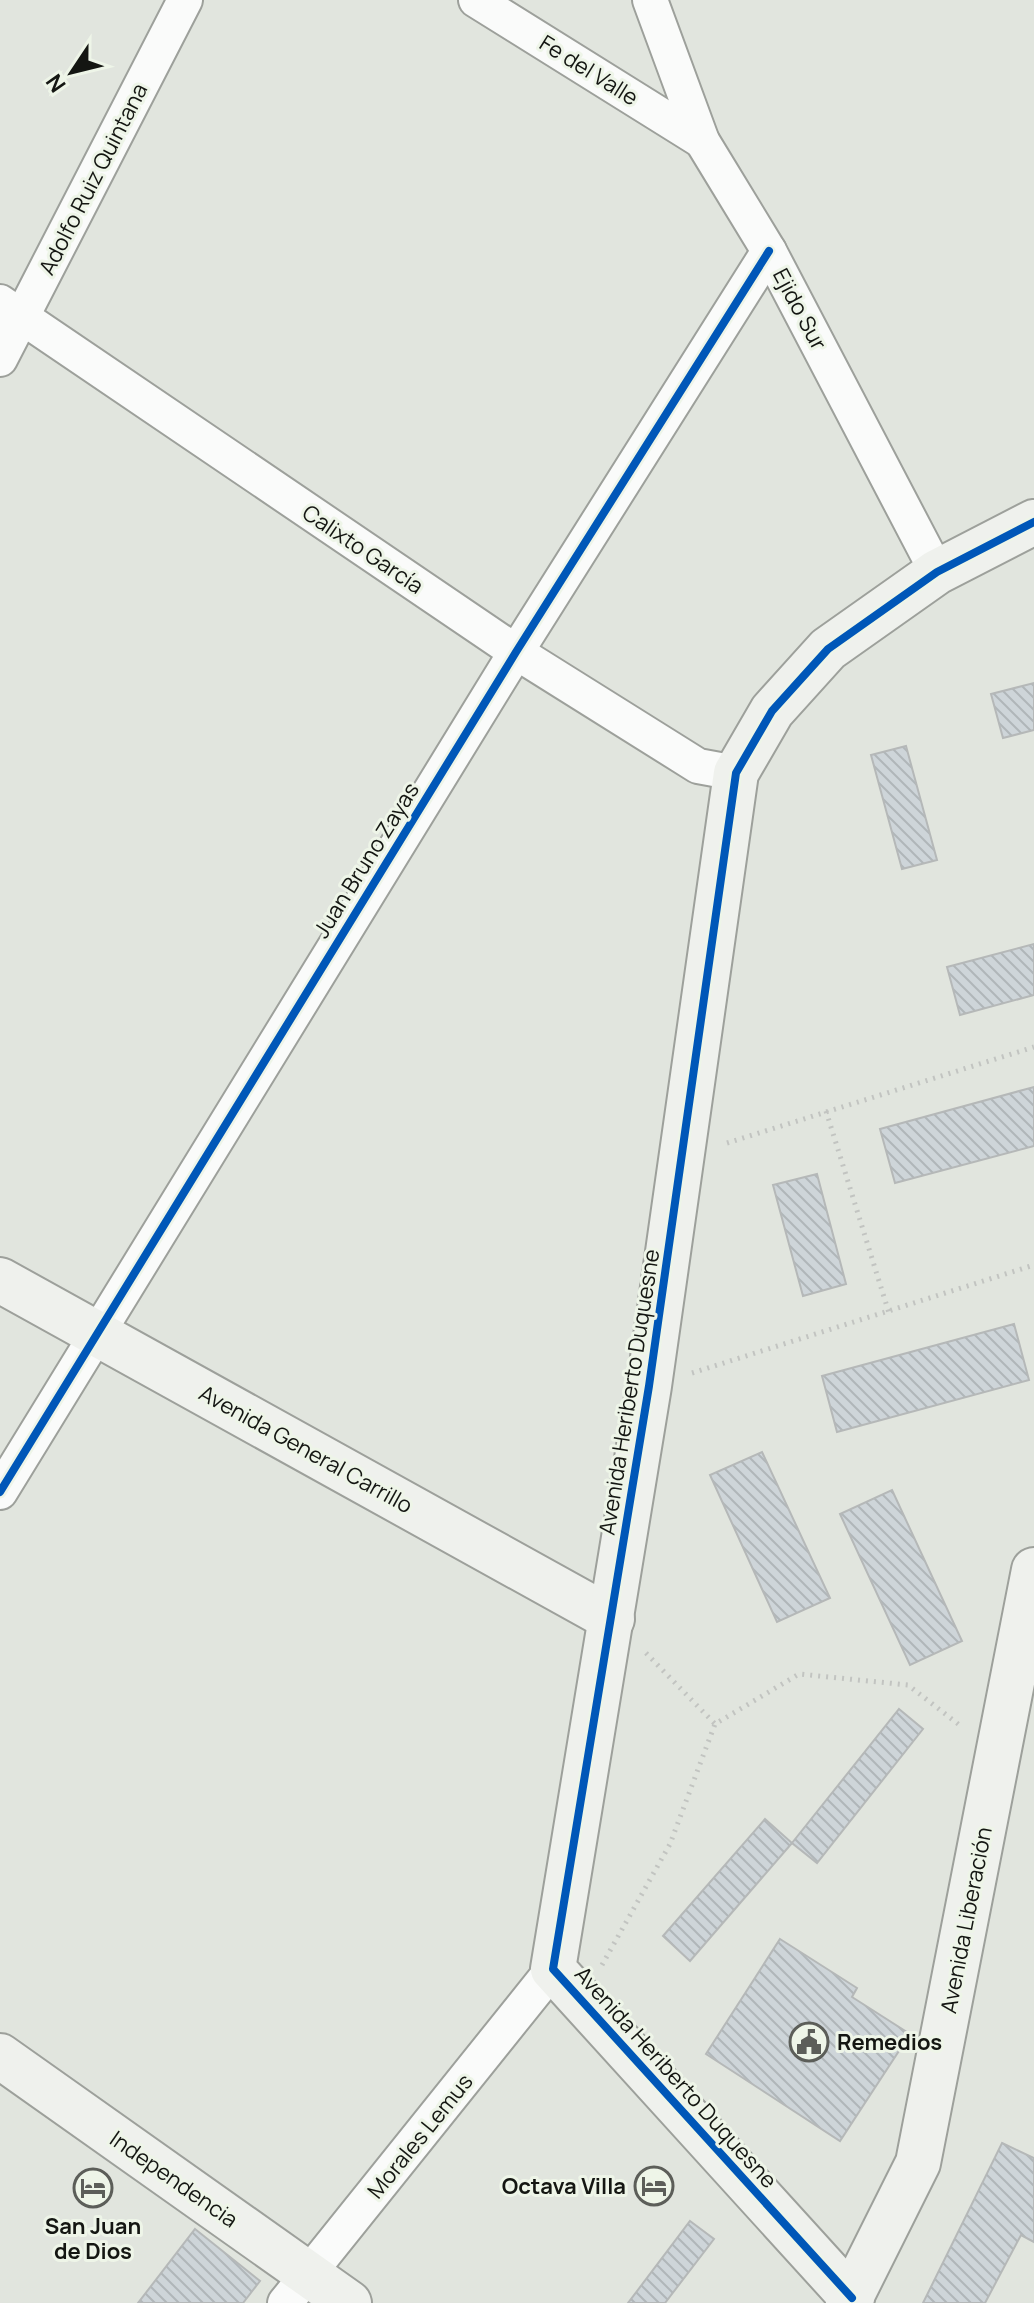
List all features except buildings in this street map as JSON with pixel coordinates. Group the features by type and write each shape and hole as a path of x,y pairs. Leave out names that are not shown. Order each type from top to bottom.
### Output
{"street":[{"name":"Adolfo Ruiz Quintana","path":"0,359 11,310 185,0"},
{"name":"Fe del Valle","path":"476,0 702,141"},
{"name":"Ejido Sur","path":"650,0 702,141 769,251 937,572"},
{"name":"Juan Bruno Zayas","path":"0,1492 516,652 769,251"},
{"name":"Calixto García","path":"11,310 516,652 698,766 736,773"},
{"name":"Avenida Heriberto Duquesne","path":"850,2300 553,1969 649,1386 684,1157 736,773 772,711 828,649 937,572 1034,522"},
{"name":"Avenida General Carrillo","path":"0,1280 612,1619"},
{"name":"Avenida Liberación","path":"850,2300 918,2163 1034,1570"},
{"name":"Morales Lemus","path":"297,2289 553,1969"},
{"name":"Independencia","path":"0,2056 297,2289 349,2303"}],"path":[{"path":"684,1157 1034,1047"},
{"path":"826,1111 889,1313"},
{"path":"649,1386 1034,1265"},
{"path":"612,1619 715,1724"},
{"path":"582,2000 670,1844 715,1724 799,1674 908,1685 998,1755"}],"cycle path":[{"path":"0,1492 516,652 769,251"},
{"path":"852,2298 553,1969 649,1386 736,773 772,711 828,649 937,572 1034,522"}],"place":[{"name":"Remedios","path":"809,2042"},
{"name":"Octava Villa","path":"654,2186"},
{"name":"San Juan de Dios","path":"93,2188"}]}
